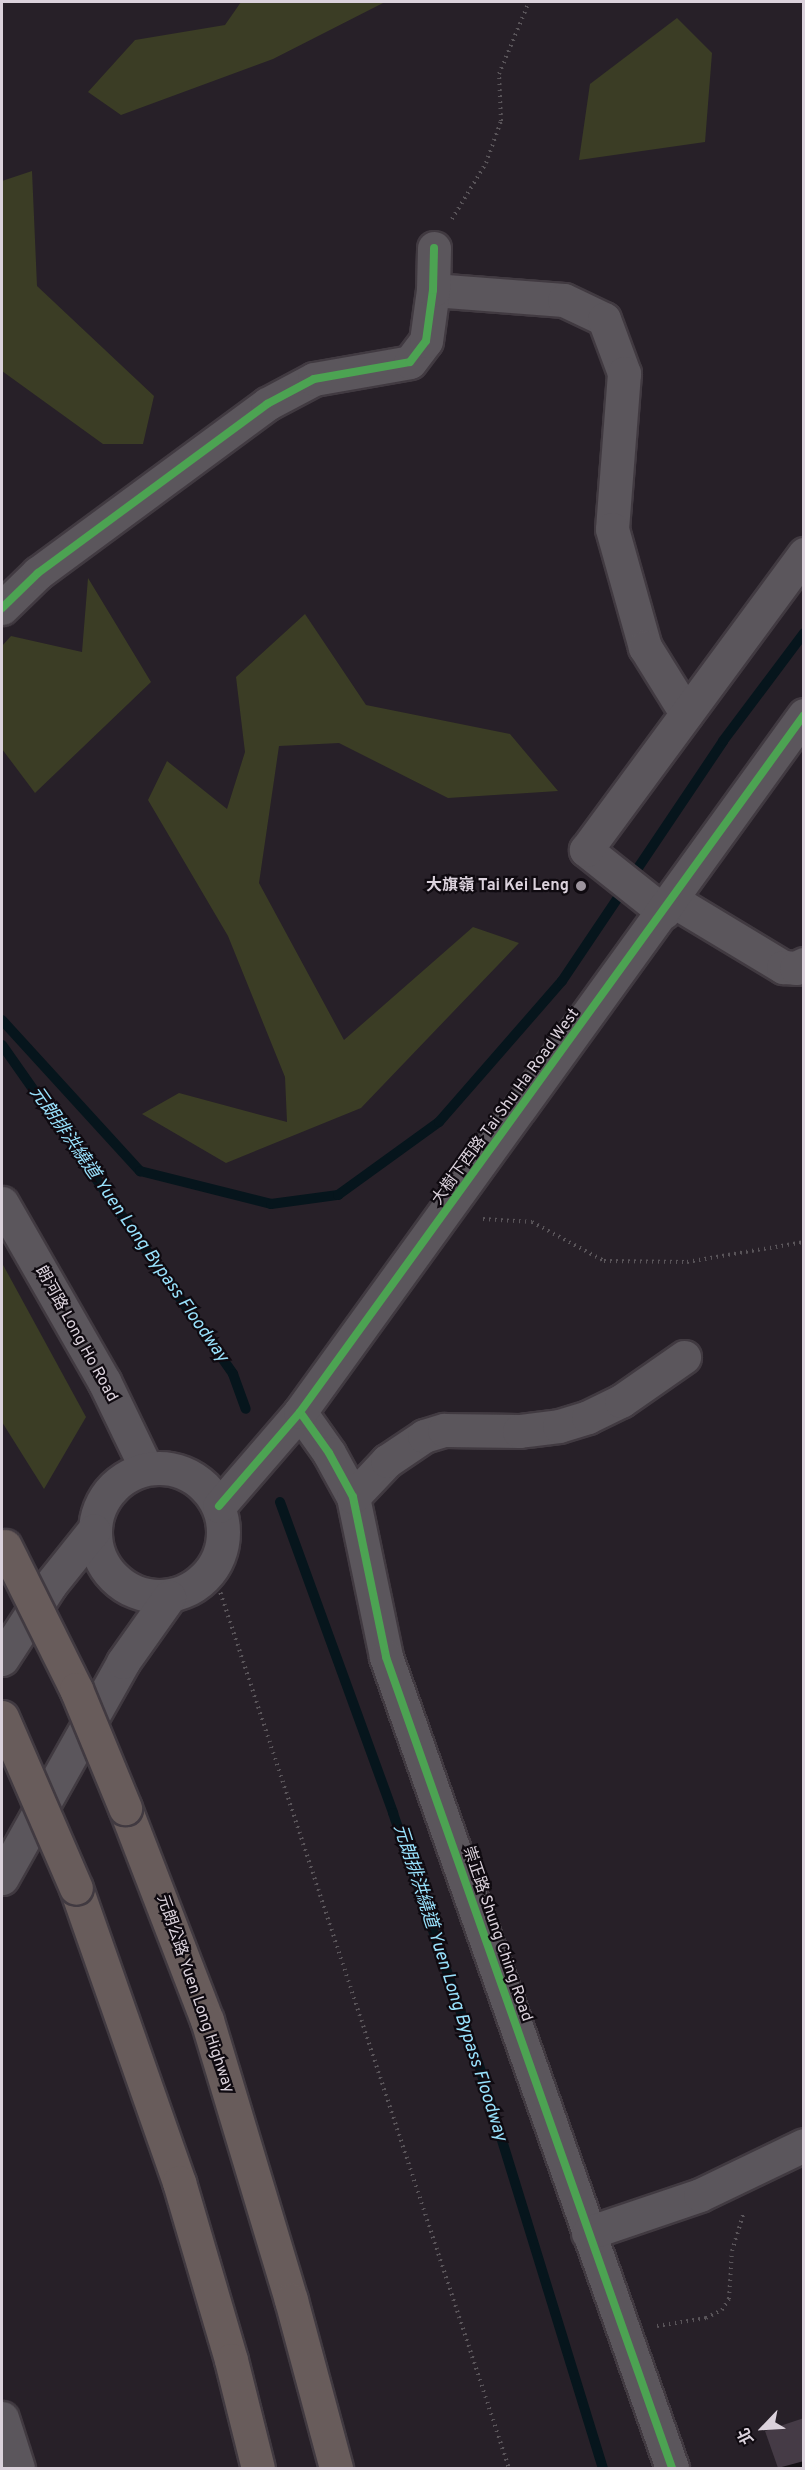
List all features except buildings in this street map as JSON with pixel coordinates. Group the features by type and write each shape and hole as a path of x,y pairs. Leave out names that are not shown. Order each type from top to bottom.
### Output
{"highway":[{"name":"元朗公路 Yuen Long Highway","path":"3,1542 76,1689 207,2020 291,2300 336,2469"},
{"path":"2,1717 75,1888 134,2047 179,2182 231,2360 258,2469"}],"street":[{"path":"2,608 38,573 267,404 314,379 410,362 426,341 433,290 434,248"},
{"path":"433,290 564,300 604,319 624,373 612,529 645,647 686,712"},
{"path":"804,554 586,850 668,906 783,967 796,968 804,964"},
{"name":"大樹下西路 Tai Shu Ha Road West","path":"219,1506 300,1412 444,1216 804,715"},
{"name":"朗河路 Long Ho Road","path":"2,1203 104,1381 146,1468"},
{"path":"354,1497 387,1461 424,1436 444,1430 519,1431 559,1426 588,1417 621,1401 684,1358"},
{"name":"崇正路 Shung Ching Road","path":"300,1412 329,1453 354,1497 386,1657 672,2469"},
{"path":"2,1659 50,1585 94,1530 102,1502 120,1480 146,1468 175,1469 202,1482 219,1506 224,1539 213,1570 194,1588 169,1597 147,1596 126,1588 109,1572 98,1553 94,1530"},
{"path":"2,1878 123,1662 169,1597"},
{"path":"588,2233 700,2195 804,2145"},
{"path":"2,2418 18,2469"}],"path":[{"path":"434,248 486,163 501,121 499,74 529,2"},
{"path":"444,1216 532,1221 604,1261 687,1262 804,1242"},
{"path":"213,1570 508,2469"},
{"path":"624,2332 706,2318 722,2310 729,2299 732,2251 757,2169"}],"green space":[{"path":"241,2 385,2 273,59 121,115 88,92 135,40 225,25"},
{"path":"677,18 712,53 705,142 579,160 590,84"},
{"path":"32,171 37,286 154,396 143,444 103,444 2,371 2,181"},
{"path":"88,578 151,682 35,793 2,749 2,646 11,636 82,652"},
{"path":"305,614 366,705 510,734 558,791 448,798 339,743 279,746 259,883 344,1040 473,927 519,943 361,1108 226,1163 142,1114 179,1093 287,1122 285,1077 228,936 148,800 167,761 227,809 245,752 236,677"},
{"path":"2,1263 86,1417 44,1489 2,1422"}],"waterway":[{"path":"2,1020 140,1171 271,1204 338,1195 439,1122 562,981 723,741 804,633"},
{"name":"元朗排洪繞道 Yuen Long Bypass Floodway","path":"2,1045 233,1374 246,1409"},
{"name":"元朗排洪繞道 Yuen Long Bypass Floodway","path":"280,1502 393,1813 481,2072 603,2468"}],"cycle path":[{"path":"2,608 38,573 267,404 314,379 410,362 426,341 433,290 434,248"},
{"path":"219,1506 300,1412 804,715"},
{"path":"300,1412 329,1453 353,1497 386,1657 672,2468"}],"place":[{"name":"大旗嶺 Tai Kei Leng","path":"581,886"}]}
